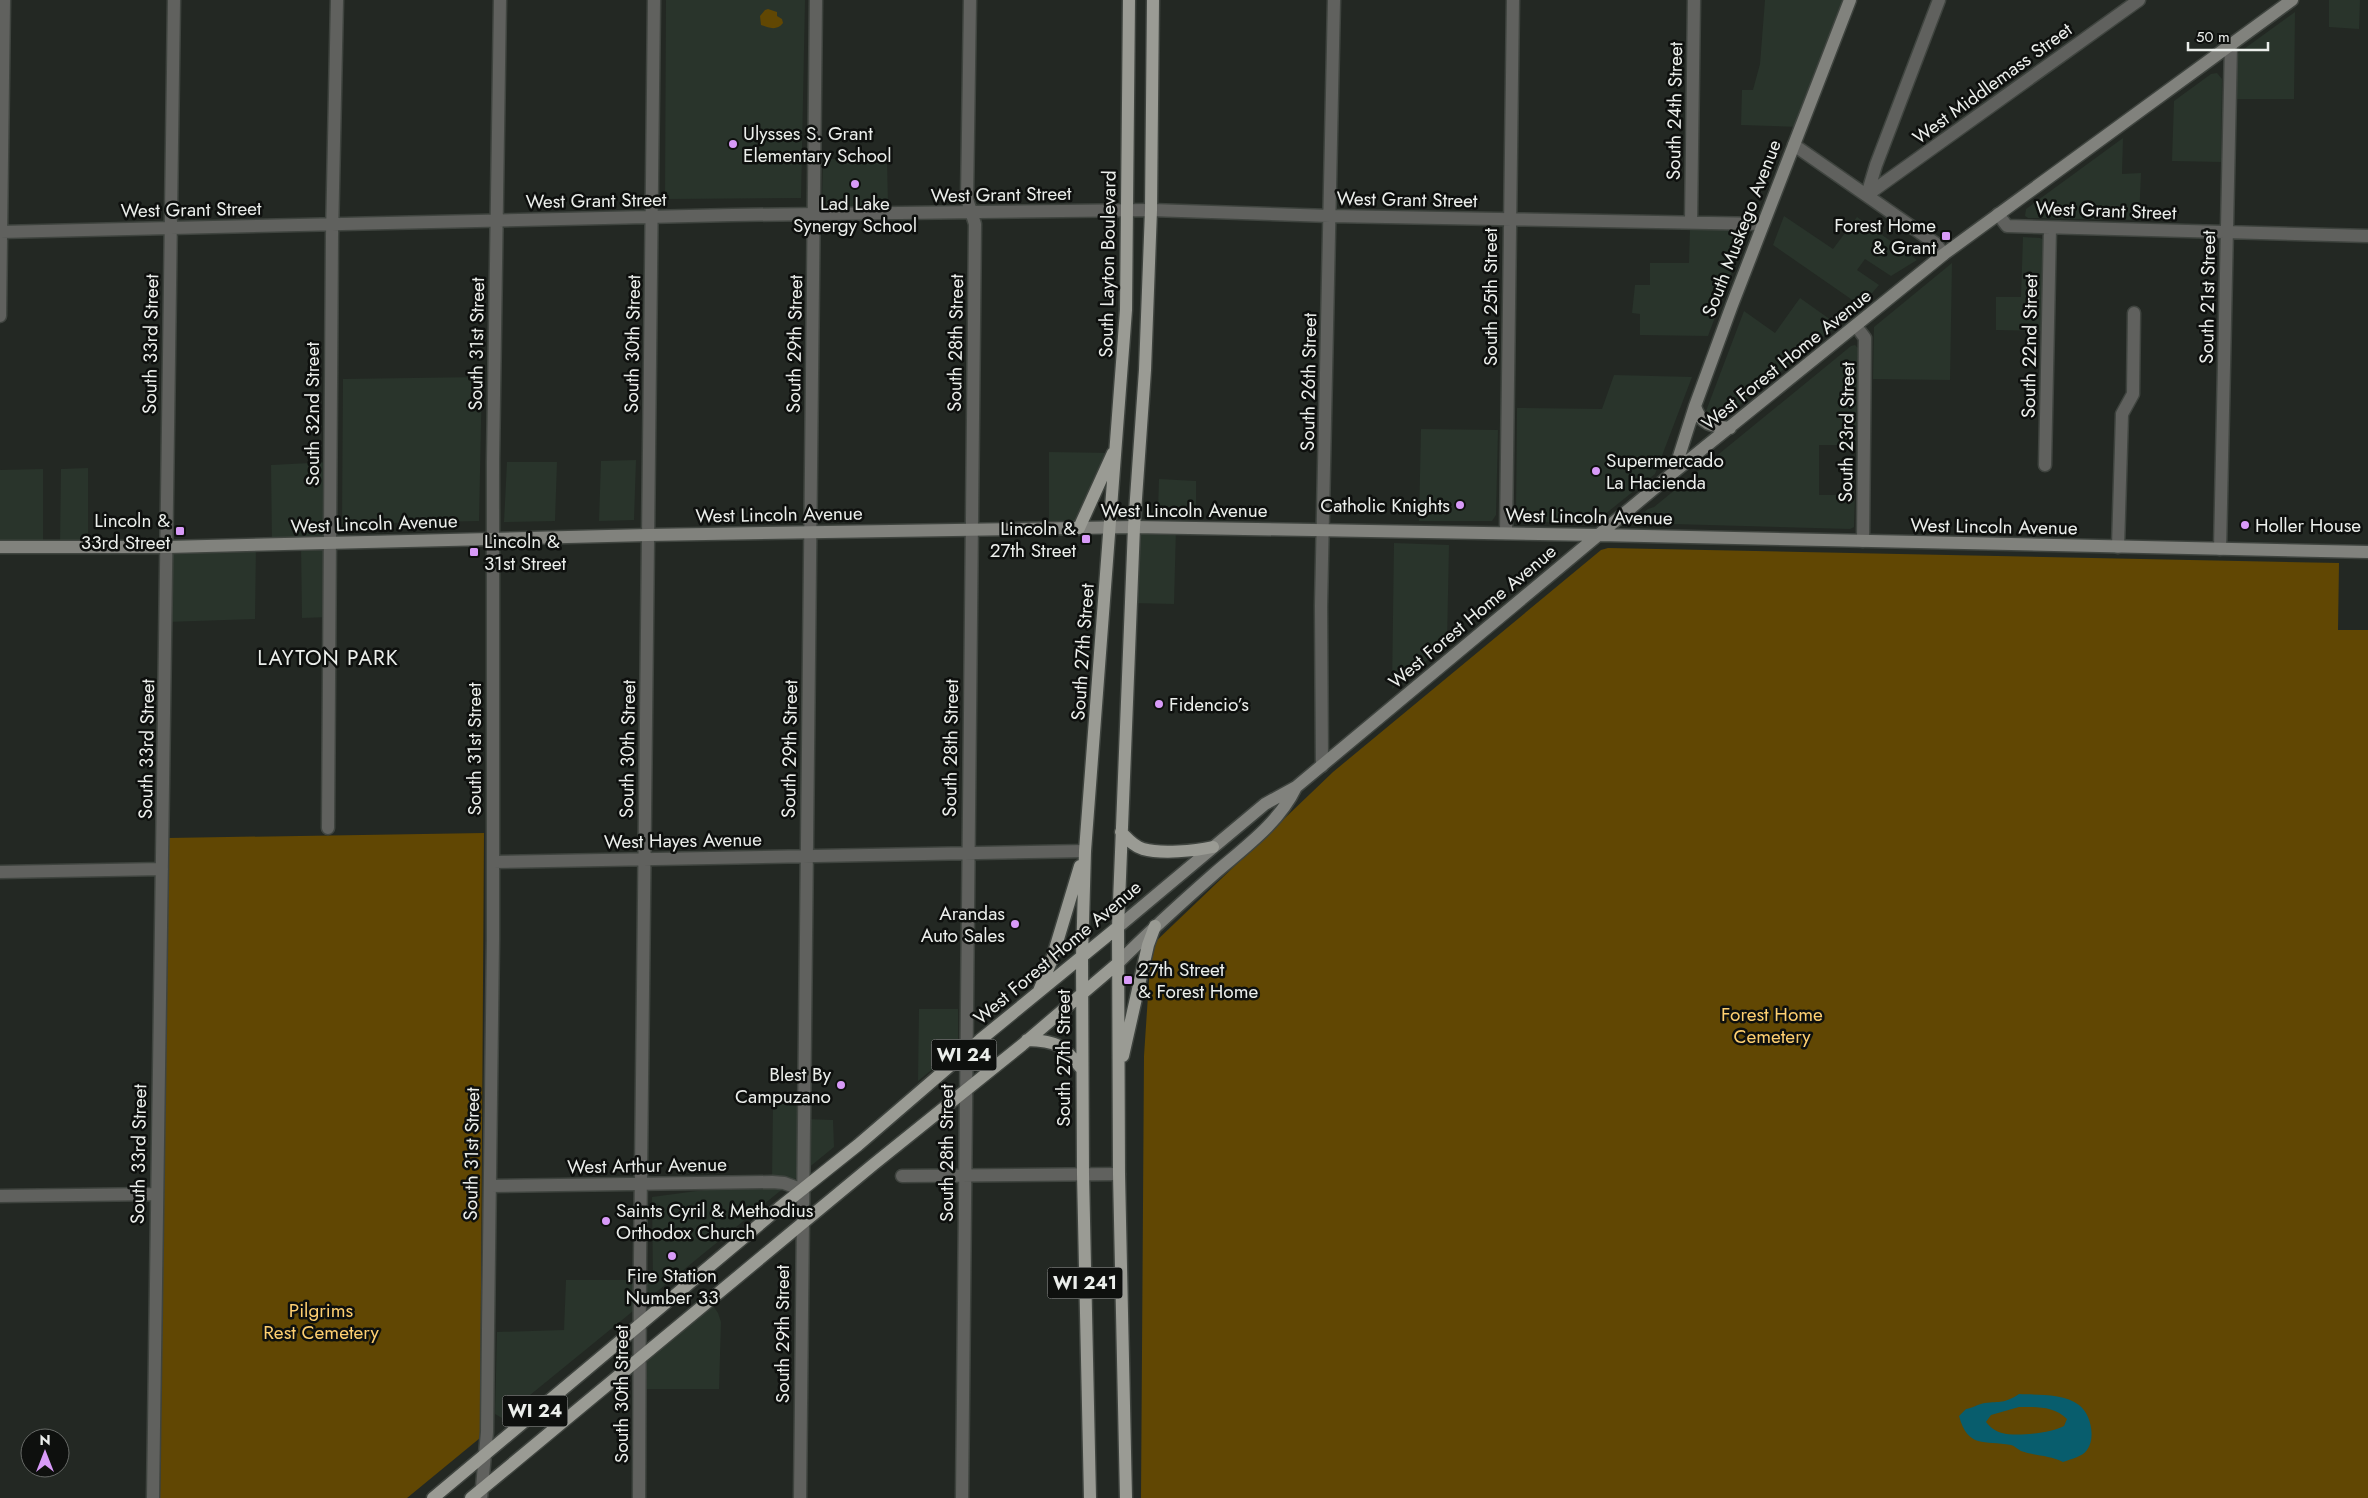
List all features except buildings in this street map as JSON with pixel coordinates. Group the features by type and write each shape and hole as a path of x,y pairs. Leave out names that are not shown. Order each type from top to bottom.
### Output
{"main road":[{"name":"South Layton Boulevard","path":"1110,528 1126,310 1129,0"},
{"path":"1118,927 1134,527 1146,370 1153,0"},
{"name":"South Muskego Avenue","path":"1674,472 1694,406 1850,0"},
{"name":"West Forest Home Avenue","path":"433,1498 1265,804 1296,787 1322,766 1674,472 1944,254 2292,0"},
{"path":"1694,406 1698,415 1710,426 1730,428"},
{"path":"1079,528 1117,444"},
{"name":"West Lincoln Avenue","path":"0,547 167,547 493,538 1134,527 2368,552"},
{"name":"South 27th Street","path":"1090,1498 1081,1068 1082,957 1085,851 1110,528"},
{"name":"West Forest Home Avenue","path":"471,1498 482,1494 639,1360 874,1164 965,1092 1117,964 1155,926 1269,825 1287,806 1296,787"},
{"path":"1121,832 1131,843 1148,850 1198,850 1213,847"},
{"path":"1039,992 1052,959 1085,851"},
{"path":"1118,1078 1148,945 1155,926"},
{"name":"WI 241","path":"1118,927 1119,1174 1126,1498"},
{"path":"1027,1040 1058,1044 1065,1048 1081,1068"}],"street":[{"path":"0,316 4,0"},
{"name":"South 33rd Street","path":"153,1498 174,0"},
{"name":"South 32nd Street","path":"328,828 332,225 337,0"},
{"name":"South 31st Street","path":"482,1494 485,1453 490,1186 493,538 500,0"},
{"name":"South 30th Street","path":"639,1498 639,1326 654,0"},
{"name":"South 29th Street","path":"800,1498 816,0"},
{"name":"South 28th Street","path":"962,1498 975,224 967,199 970,0"},
{"name":"South 26th Street","path":"1322,766 1323,530 1334,0"},
{"name":"South 25th Street","path":"1506,534 1513,0"},
{"name":"South 24th Street","path":"1691,222 1694,0"},
{"path":"1867,195 1876,165 1938,0"},
{"name":"West Middlemass Street","path":"1867,195 2139,0"},
{"name":"South 21st Street","path":"2220,549 2231,44"},
{"path":"1794,145 1934,243 1944,254"},
{"name":"West Grant Street","path":"1,232 652,217 1127,210 1330,216 1763,224"},
{"name":"West Grant Street","path":"1998,214 2007,226 2368,236"},
{"name":"South 22nd Street","path":"2046,465 2050,228"},
{"path":"2118,547 2122,414 2133,394 2134,313"},
{"name":"South 23rd Street","path":"1856,326 1865,338 1863,541"},
{"name":"West Hayes Avenue","path":"493,862 1085,851"},
{"path":"0,872 162,869"},
{"path":"902,1176 1119,1174"},
{"name":"West Arthur Avenue","path":"490,1186 772,1182 784,1183 803,1190"},
{"path":"0,1196 156,1194"}],"shaded area":[{"name":"Ulysses S. Grant Elementary School","path":"666,0 805,0 801,198 665,199"},
{"path":"1765,0 1850,0 1800,127 1741,125 1742,90 1753,90 1760,64"},
{"path":"2329,0 2360,0 2359,29 2329,27"},
{"path":"2295,12 2294,99 2236,99 2237,54"},
{"path":"2217,73 2222,79 2221,162 2172,161 2174,101 2211,74"},
{"path":"2123,138 2122,174 2141,173 2139,220 2028,218 2025,216 2026,209"},
{"name":"Lad Lake Synergy School","path":"823,159 887,159 888,206 827,207 822,201"},
{"path":"1784,216 1833,249 1857,217 1917,260 1891,276 1865,259 1857,270 1879,285 1861,306 1773,245"},
{"path":"1690,228 1740,229 1746,234 1708,336 1640,335 1640,314 1632,313 1635,285 1650,285 1650,263 1689,263"},
{"path":"2023,237 2044,240 2043,331 1996,330 1996,297 2021,297"},
{"path":"1952,263 1950,380 1873,379 1874,327"},
{"path":"1800,298 1838,325 1719,422 1707,417 1706,411 1744,311 1775,333"},
{"path":"1855,345 1858,348 1856,445 1819,445 1819,495 1855,495 1854,527 1850,529 1636,523 1635,519 1648,509 1654,507 1851,346"},
{"path":"1614,375 1692,377 1655,474 1594,523 1522,522 1516,514 1517,408 1602,409"},
{"path":"482,377 479,521 342,524 343,379"},
{"path":"1421,429 1498,430 1496,515 1492,521 1419,521"},
{"path":"1049,452 1113,453 1079,528 1049,528"},
{"path":"636,460 634,520 599,521 601,461"},
{"path":"330,462 330,617 302,618 301,544 272,544 271,465"},
{"path":"507,462 557,462 555,521 504,522"},
{"path":"88,468 88,547 60,547 61,469"},
{"path":"43,469 43,547 0,547 0,470"},
{"path":"1159,479 1196,481 1196,512 1158,512"},
{"path":"1134,527 1176,528 1174,604 1131,603"},
{"path":"1394,543 1449,545 1447,644 1392,689"},
{"path":"256,544 255,619 166,622 167,547"},
{"path":"919,1009 958,1009 958,1045 956,1050 918,1081"},
{"path":"773,1104 804,1104 804,1119 833,1120 834,1147 502,1418 495,1414 497,1332 564,1330 566,1280 653,1280 652,1197 772,1181"},
{"path":"710,1301 718,1313 721,1322 719,1389 639,1389 639,1360"}],"green space":[{"path":"768,9 777,12 777,16 782,19 783,23 781,26 773,28 761,25 760,16"},
{"name":"Forest Home Cemetery","path":"1608,548 2339,563 2338,630 2368,630 2368,1498 1141,1498 1144,1056 1151,950 1153,944 1333,772 1601,550"},
{"name":"Pilgrims Rest Cemetery","path":"484,833 480,1438 407,1498 160,1498 168,838"}],"water":[{"path":"2019,1394 2050,1395 2066,1398 2079,1405 2087,1414 2091,1426 2090,1445 2087,1450 2079,1456 2063,1462 2021,1451 2011,1445 1978,1441 1967,1434 1959,1416 1966,1409 1982,1404 2006,1401","holes":["2019,1407 2051,1409 2067,1419 2064,1426 2043,1432 2025,1434 2002,1433 1993,1429 1986,1422 1991,1415"]}],"place":[{"name":"Ulysses S. Grant Elementary School","path":"733,144"},
{"name":"Lad Lake Synergy School","path":"855,184"},
{"name":"Forest Home & Grant","path":"1946,236"},
{"name":"Supermercado La Hacienda","path":"1596,471"},
{"name":"Catholic Knights","path":"1460,505"},
{"name":"Holler House","path":"2245,525"},
{"name":"Lincoln & 33rd Street","path":"180,531"},
{"name":"Lincoln & 27th Street","path":"1086,539"},
{"name":"Lincoln & 31st Street","path":"474,552"},
{"name":"Fidencio’s","path":"1159,704"},
{"name":"Arandas Auto Sales","path":"1015,924"},
{"name":"27th Street & Forest Home","path":"1128,980"},
{"name":"Blest By Campuzano","path":"841,1085"},
{"name":"Saints Cyril & Methodius Orthodox Church","path":"606,1221"},
{"name":"Fire Station Number 33","path":"672,1256"}],"district":[{"name":"LAYTON PARK","path":"328,658"}]}
